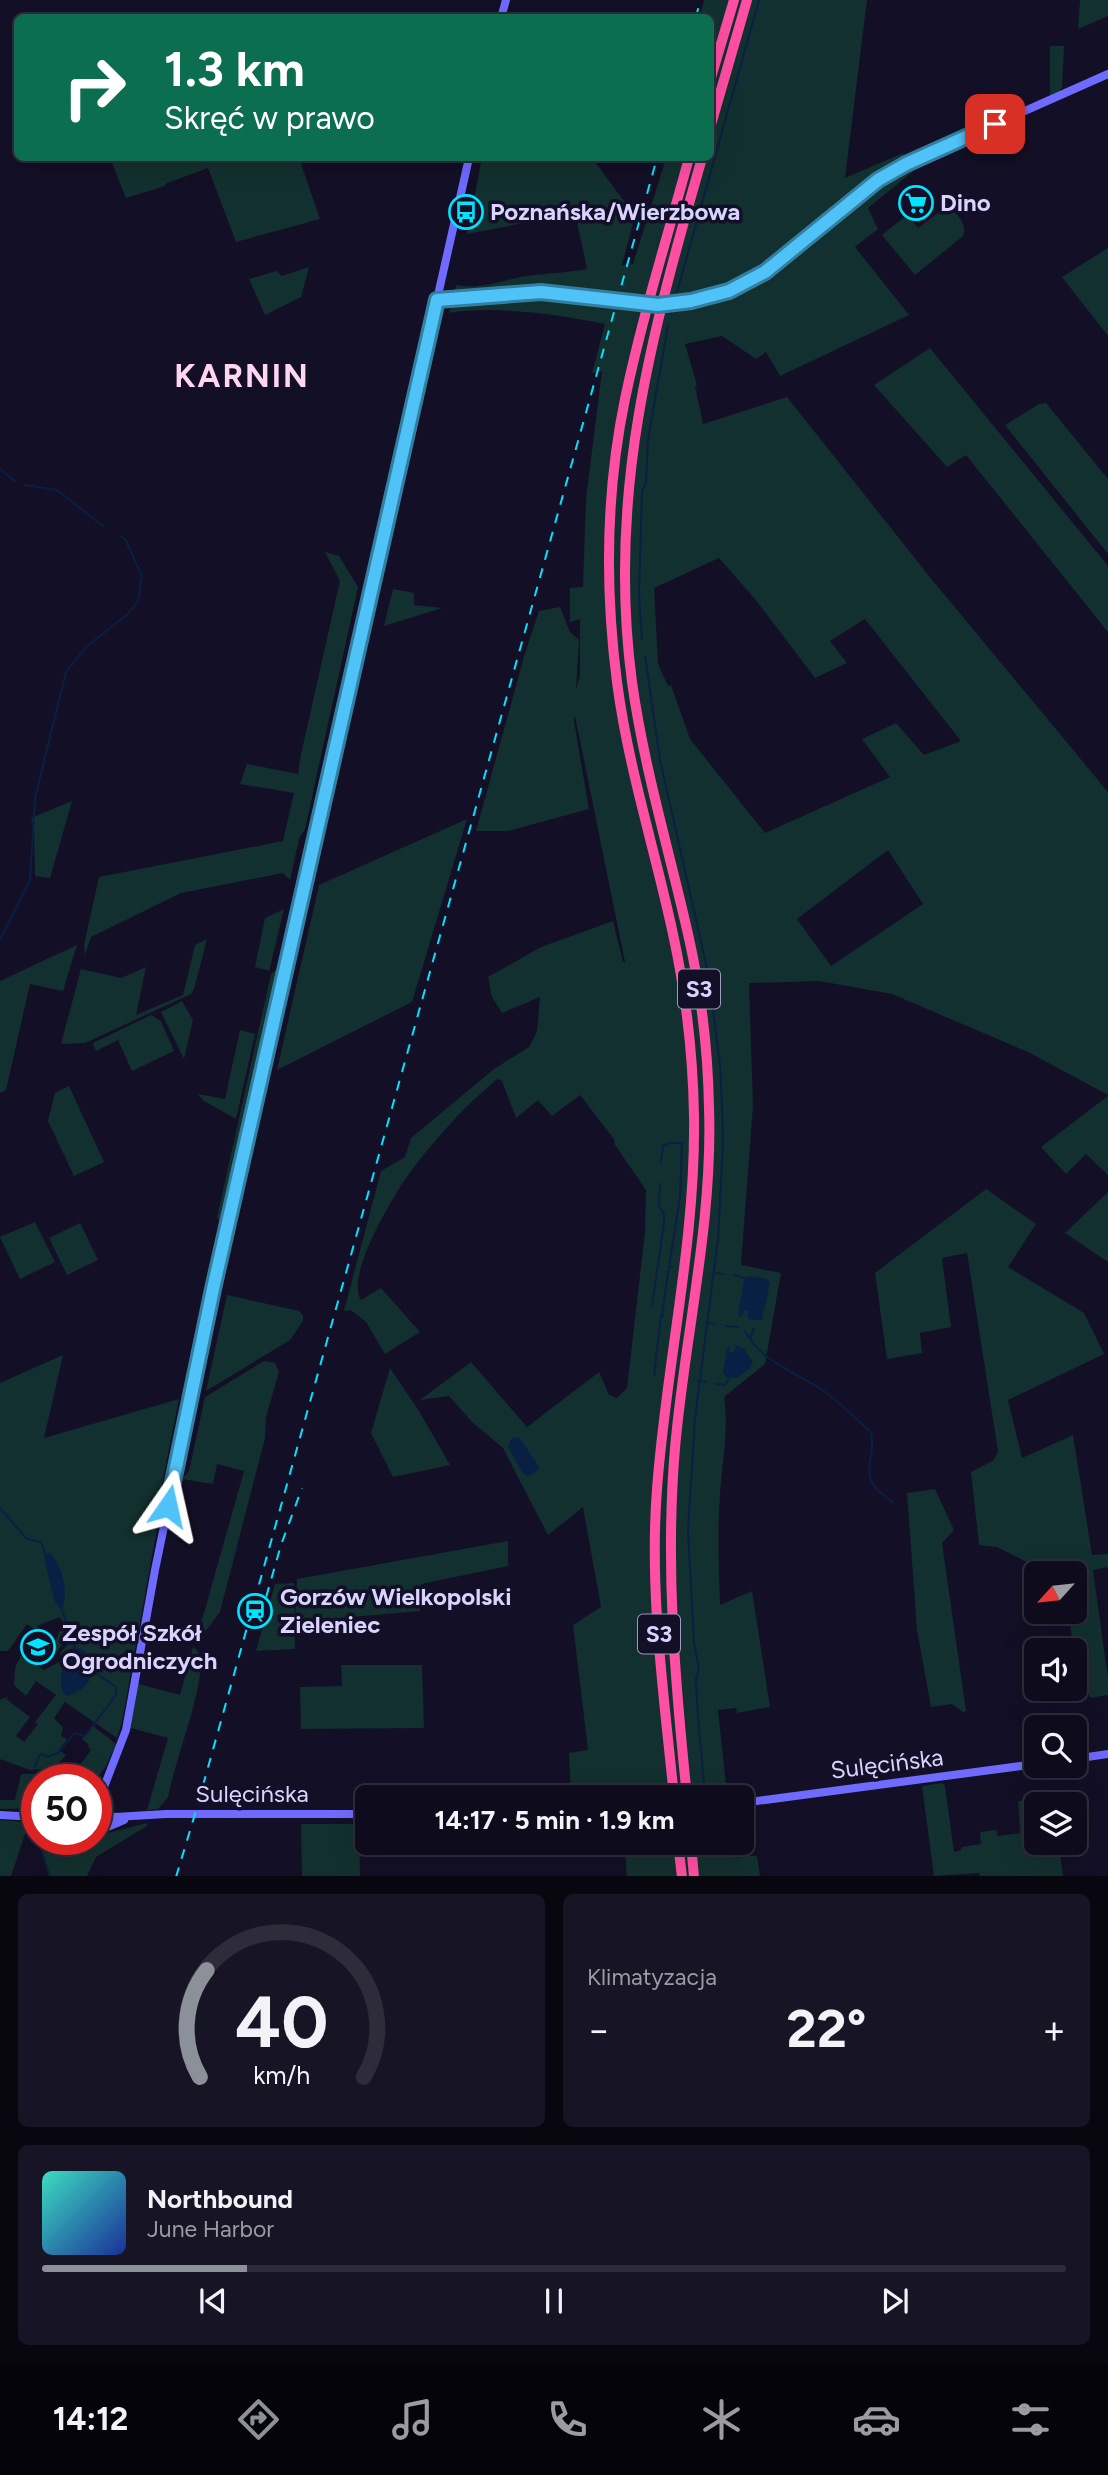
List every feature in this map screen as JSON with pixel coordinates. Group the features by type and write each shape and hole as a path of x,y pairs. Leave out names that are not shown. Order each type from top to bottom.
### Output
{"highway":[{"path":"714,68 734,0"},
{"path":"714,114 747,0"},
{"name":"S3","path":"673,1785 658,1630 655,1520 661,1439 689,1229 694,1165 694,1112 690,1040 680,970 622,717 612,644 609,554 613,482 624,401 688,161"},
{"name":"S3","path":"686,1785 674,1654 671,1520 676,1441 705,1217 710,1152 708,1076 701,1003 693,956 635,704 628,643 624,557 628,483 639,404 673,261 701,161"},
{"path":"679,1855 682,1876"},
{"path":"692,1855 694,1876"}],"main road":[{"path":"437,300 541,292 658,305 697,300 729,291 765,272 878,180 906,164 1108,74"},
{"path":"112,1768 126,1730 213,1289 468,161"},
{"path":"1087,1757 1108,1754"},
{"name":"Sulęcińska","path":"754,1801 1024,1766"},
{"name":"Sulęcińska","path":"112,1816 355,1814"},
{"path":"0,1815 21,1815"},
{"name":"Sulęcińska","path":"112,1826 137,1816"}],"green space":[{"path":"704,0 867,0 845,178 903,153 892,166 856,194 908,165 916,169 868,208 878,229 855,247 909,315 780,376 766,352 756,359 722,336 685,344 697,385 695,386 703,424 787,397 929,576 1108,792 1108,1095 1030,1053 892,994 819,981 749,983 753,1106 741,1265 781,1273 765,1364 724,1397 725,1434 718,1537 719,1578 720,1605 752,1591 770,1707 737,1713 736,1708 718,1710 726,1785 570,1785 569,1753 588,1750 573,1625 601,1607 583,1507 548,1535 503,1448 472,1422 449,1396 420,1400 471,1362 527,1427 599,1372 609,1395 617,1398 627,1388 645,1232 646,1190 615,1145 614,1139 580,1095 552,1116 538,1100 516,1118 502,1081 497,1079 459,1114 412,1170 386,1210 363,1260 358,1289 361,1300 381,1288 420,1332 385,1354 366,1322 351,1310 344,1311 381,1171 405,1157 411,1138 494,1069 529,1047 537,1032 540,997 502,1013 492,997 488,977 541,947 613,921 625,962 575,716 589,809 508,831 476,831 539,611 560,607 570,632 579,640 576,689 580,676 580,619 570,622 570,588 583,587 586,499 602,371 592,373 605,324 548,314 506,311 449,313 456,285 483,285 527,276 587,269 575,213 467,234 481,161 594,161 627,205 636,212 622,265 633,264 665,161 714,161 714,14 701,14","holes":["719,558 755,599 815,678 847,663 830,641 865,619 961,741 924,755 896,723 862,739 890,777 765,833 690,739 671,685 668,686 658,664 654,588","888,850 923,904 831,966 797,919"]},
{"path":"1080,0 1108,0 1108,16 1078,29"},
{"path":"1050,46 1064,46 1062,87 1050,96"},
{"path":"111,161 300,161 320,219 236,242 208,168 165,186 126,198"},
{"path":"948,205 963,223 963,236 915,275 882,235 907,215 918,228"},
{"path":"1108,248 1108,336 1062,277"},
{"path":"309,267 301,297 265,315 249,279 277,271 282,276"},
{"path":"930,348 1108,566 1108,632 966,455 947,467 874,385"},
{"path":"1046,403 1108,479 1108,554 1005,425 1039,404"},
{"path":"325,552 339,556 358,587 305,829 299,839 290,880 283,873 181,893 91,937 85,955 84,945 99,877 283,841 294,793 240,784 247,764 298,774 340,581"},
{"path":"393,589 414,593 414,605 442,608 384,626"},
{"path":"72,801 50,878 35,876 34,829 31,818"},
{"path":"467,819 412,1002 277,1070 319,885"},
{"path":"284,909 269,971 255,967 265,918"},
{"path":"207,939 191,994 85,1043 61,1044 81,969 121,978 146,967 136,1015 183,995 195,945"},
{"path":"77,945 63,991 30,984 6,1090 0,1093 0,981"},
{"path":"277,969 277,983 211,1279 206,1284 221,1223 217,1217 271,974"},
{"path":"182,1001 193,1020 184,1059 161,1012"},
{"path":"151,1015 161,1021 174,1051 132,1071 118,1040 96,1051 93,1044 95,1042"},
{"path":"240,1030 255,1034 236,1119 204,1101 198,1094 225,1099"},
{"path":"69,1086 104,1162 74,1176 48,1121 55,1093"},
{"path":"1108,1096 1108,1175 1086,1154 1066,1174 1041,1147"},
{"path":"986,1189 1036,1224 1008,1267 1084,1313 1104,1354 1008,1400 1022,1458 1073,1435 1092,1555 1108,1554 1108,1567 1093,1570 1108,1695 1090,1698 1087,1687 1087,1638 1072,1638 1070,1624 1087,1624 1087,1561 1025,1561 997,1547 979,1545 971,1472 994,1460 998,1451 967,1253 942,1258 951,1327 920,1333 922,1353 887,1359 875,1273"},
{"path":"1108,1192 1108,1262 1065,1233"},
{"path":"35,1222 55,1262 20,1279 0,1237"},
{"path":"80,1223 98,1260 67,1275 49,1238"},
{"path":"227,1295 299,1311 303,1315 303,1321 290,1340 206,1391"},
{"path":"63,1355 44,1438 179,1399 117,1738 65,1702 54,1718 63,1728 61,1736 67,1739 59,1750 66,1755 58,1764 21,1764 21,1767 0,1759 0,1700 9,1696 6,1699 30,1717 16,1736 24,1742 38,1724 35,1722 56,1695 36,1681 26,1696 14,1685 15,1668 21,1655 44,1670 61,1661 60,1653 72,1643 71,1639 66,1640 57,1651 49,1645 51,1637 56,1640 63,1622 60,1617 37,1626 49,1636 47,1638 27,1624 8,1651 0,1651 0,1383"},
{"path":"264,1361 275,1363 279,1372 266,1417 265,1438 220,1612 199,1640 182,1640 178,1634 197,1638 244,1471 217,1464 213,1484 182,1479 189,1471 205,1397"},
{"path":"390,1368 450,1465 393,1477 371,1433"},
{"path":"935,1489 954,1530 942,1543 966,1711 963,1712 952,1704 931,1707 917,1630 907,1493"},
{"path":"508,1541 508,1566 421,1584 420,1611 295,1622 297,1579"},
{"path":"294,1583 295,1649 256,1651 275,1584"},
{"path":"193,1647 201,1658 199,1682 168,1797 158,1809 147,1810 168,1738 127,1727 135,1683 180,1695"},
{"path":"341,1665 422,1665 424,1728 301,1729 300,1687 342,1686"},
{"path":"93,1726 116,1744 107,1764 81,1764 91,1750 82,1739"},
{"path":"21,1774 21,1808 0,1809 0,1800 15,1800"},
{"path":"942,1783 945,1786 954,1852 962,1847 981,1844 980,1832 996,1830 998,1836 1020,1833 1018,1801 1024,1800 1024,1855 1060,1855 1063,1876 980,1876 979,1873 934,1876 922,1786"},
{"path":"0,1820 21,1821 21,1846 11,1876 0,1876"},
{"path":"147,1823 147,1826 112,1847 112,1832"},
{"path":"301,1824 355,1824 355,1855 360,1855 360,1876 302,1876"},
{"path":"43,1855 99,1855 87,1876 50,1876"},
{"path":"625,1855 738,1855 738,1859 757,1856 760,1876 627,1876"}],"water":[{"path":"750,1276 767,1279 770,1283 762,1320 748,1319 748,1311 745,1310 741,1317 738,1315 744,1280"},
{"path":"730,1345 729,1352 734,1352 736,1345 744,1349 753,1362 750,1368 737,1378 726,1377 723,1372 727,1348"},
{"path":"519,1437 539,1467 528,1476 523,1474 508,1447 511,1439"},
{"path":"50,1553 58,1565 65,1588 61,1610 54,1600 44,1556"},
{"path":"73,1647 84,1650 89,1658 90,1679 81,1689 66,1696 61,1686 61,1674 68,1651"}],"waterway":[{"path":"714,160 759,0"},
{"path":"675,299 714,161"},
{"path":"671,314 673,308"},
{"path":"642,640 639,594 642,492 646,482 648,439 668,326"},
{"path":"0,469 15,481"},
{"path":"25,485 57,490 103,526"},
{"path":"0,940 30,880 35,798 66,672 86,647 128,614 138,601 142,576 125,539 120,536"},
{"path":"645,656 660,760 709,977 720,1065 723,1144 718,1239 695,1418 688,1530 694,1643 699,1669 696,1679 697,1703 704,1784"},
{"path":"661,1161 663,1146 682,1143 680,1197 669,1267"},
{"path":"652,1306 664,1223 664,1215 659,1205 660,1184"},
{"path":"662,1315 669,1267 672,1267"},
{"path":"711,1272 723,1274"},
{"path":"734,1275 745,1278"},
{"path":"656,1375 661,1316 664,1316"},
{"path":"706,1322 715,1324"},
{"path":"726,1326 738,1327"},
{"path":"750,1339 754,1328"},
{"path":"745,1331 752,1342 770,1359 824,1391 870,1431 870,1477 876,1489 893,1503"},
{"path":"716,1384 725,1385 729,1378"},
{"path":"698,1381 706,1382"},
{"path":"0,1508 27,1539 41,1542 46,1555"},
{"path":"61,1607 70,1639"},
{"path":"72,1642 76,1648"},
{"path":"36,1764 40,1754 48,1757 59,1752 74,1733 85,1736 116,1695 116,1687 91,1670"},
{"path":"43,1855 50,1876"}],"railway":[{"path":"697,14 700,0"},
{"path":"176,1876 656,161"},
{"path":"261,1615 281,1545 302,1488"}],"place":[{"name":"Dino","path":"916,203"},
{"name":"Poznańska/Wierzbowa","path":"466,212"},
{"name":"Gorzów Wielkopolski Zieleniec","path":"255,1611"},
{"name":"Zespół Szkół Ogrodniczych","path":"38,1647"}],"district":[{"name":"KARNIN","path":"242,376"}],"route":[{"path":"168,1506 213,1289 437,300 541,292 658,305 691,301 729,291 765,272 878,180 906,164 995,124"}]}
